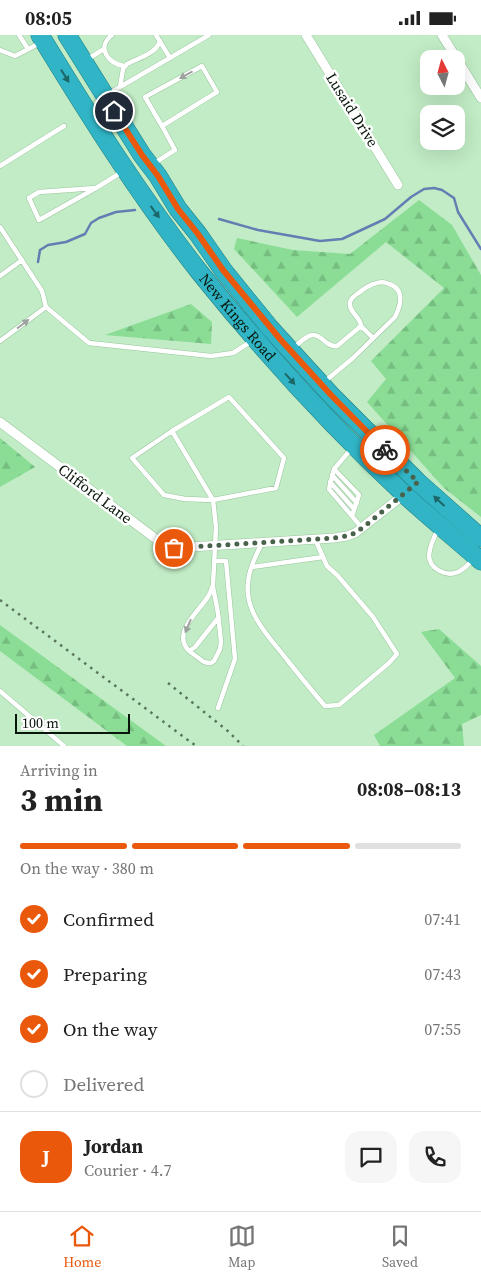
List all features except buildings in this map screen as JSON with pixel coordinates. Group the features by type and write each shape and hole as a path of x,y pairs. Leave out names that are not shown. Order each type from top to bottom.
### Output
{"highway":[{"name":"New Kings Road","path":"67,35 83,61 112,91 142,155 158,176 178,209 223,270 270,328 321,384 418,482 481,537"},
{"name":"New Kings Road","path":"42,38 125,169 201,274 292,381 354,445 404,494 478,558"}],"street":[{"name":"Lusaid Drive","path":"306,35 398,185"},
{"path":"442,35 481,98"},
{"path":"256,339 270,328"},
{"name":"Clifford Lane","path":"0,422 164,545 174,548 347,536 362,528 418,482"}],"lane":[{"path":"19,35 28,49"},
{"path":"112,35 105,43 104,49 110,60 124,66"},
{"path":"156,35 170,58"},
{"path":"112,91 209,35"},
{"path":"0,50 15,56 42,38"},
{"path":"112,91 124,66 155,49 160,41"},
{"path":"83,61 104,49"},
{"path":"150,166 175,150 145,97 202,66 217,92 162,126"},
{"path":"0,166 64,125"},
{"path":"96,188 39,192 29,198 39,220 96,188 125,169"},
{"path":"0,227 42,291 46,307 89,343 211,356 232,353 256,339"},
{"path":"0,276 22,260"},
{"path":"321,384 352,358 373,338 395,317 401,300 399,291 392,285 375,283 366,287 349,304 360,320 361,326 373,338"},
{"path":"0,341 46,307"},
{"path":"290,351 307,337 313,335 319,336 333,347 337,346 361,326"},
{"path":"229,397 284,458 276,488 213,500 185,499 164,495 132,458 172,431 229,397"},
{"path":"172,431 213,500 216,546 212,585 210,593 188,623 183,640 185,647 189,651 204,662 211,663 220,649 221,642 212,585"},
{"path":"354,445 334,469 329,489 362,528"},
{"path":"334,469 359,495 352,516"},
{"path":"332,475 356,503"},
{"path":"330,482 354,509"},
{"path":"440,525 430,546 429,556 435,568 445,573 458,572 478,558"},
{"path":"262,543 252,567 248,583 248,596 252,609 263,630 325,706 339,705 397,654 373,617 338,575 327,566 315,539"},
{"path":"252,567 323,557"},
{"path":"214,561 226,561 235,659 218,707"},
{"path":"189,651 195,647 218,618"},
{"path":"0,691 64,746"}],"green space":[{"path":"419,200 452,225 481,275 481,517 444,488 367,402 386,379 371,361 444,288 386,242 297,317 234,249 237,238 293,250 350,254"},
{"path":"191,304 212,322 211,344 105,335"},
{"path":"0,438 35,467 0,487"},
{"path":"0,625 166,746 127,746 0,651"},
{"path":"439,629 481,666 481,715 462,724 464,746 380,746 374,735 455,678 421,632"}],"waterway":[{"path":"219,219 258,230 320,241 342,239 385,219 411,197 424,189 434,188 442,190 454,198 458,212 481,249"},
{"path":"38,262 40,250 48,245 66,242 85,234 91,223 99,218 116,212 135,210"}],"railway":[{"path":"0,600 196,746"},
{"path":"168,683 229,732 243,746"}],"way so far":[{"path":"174,548 334,538 355,533 418,482 385,450"}],"route":[{"path":"114,111 178,209 223,270 270,328 331,395 385,450"}]}
